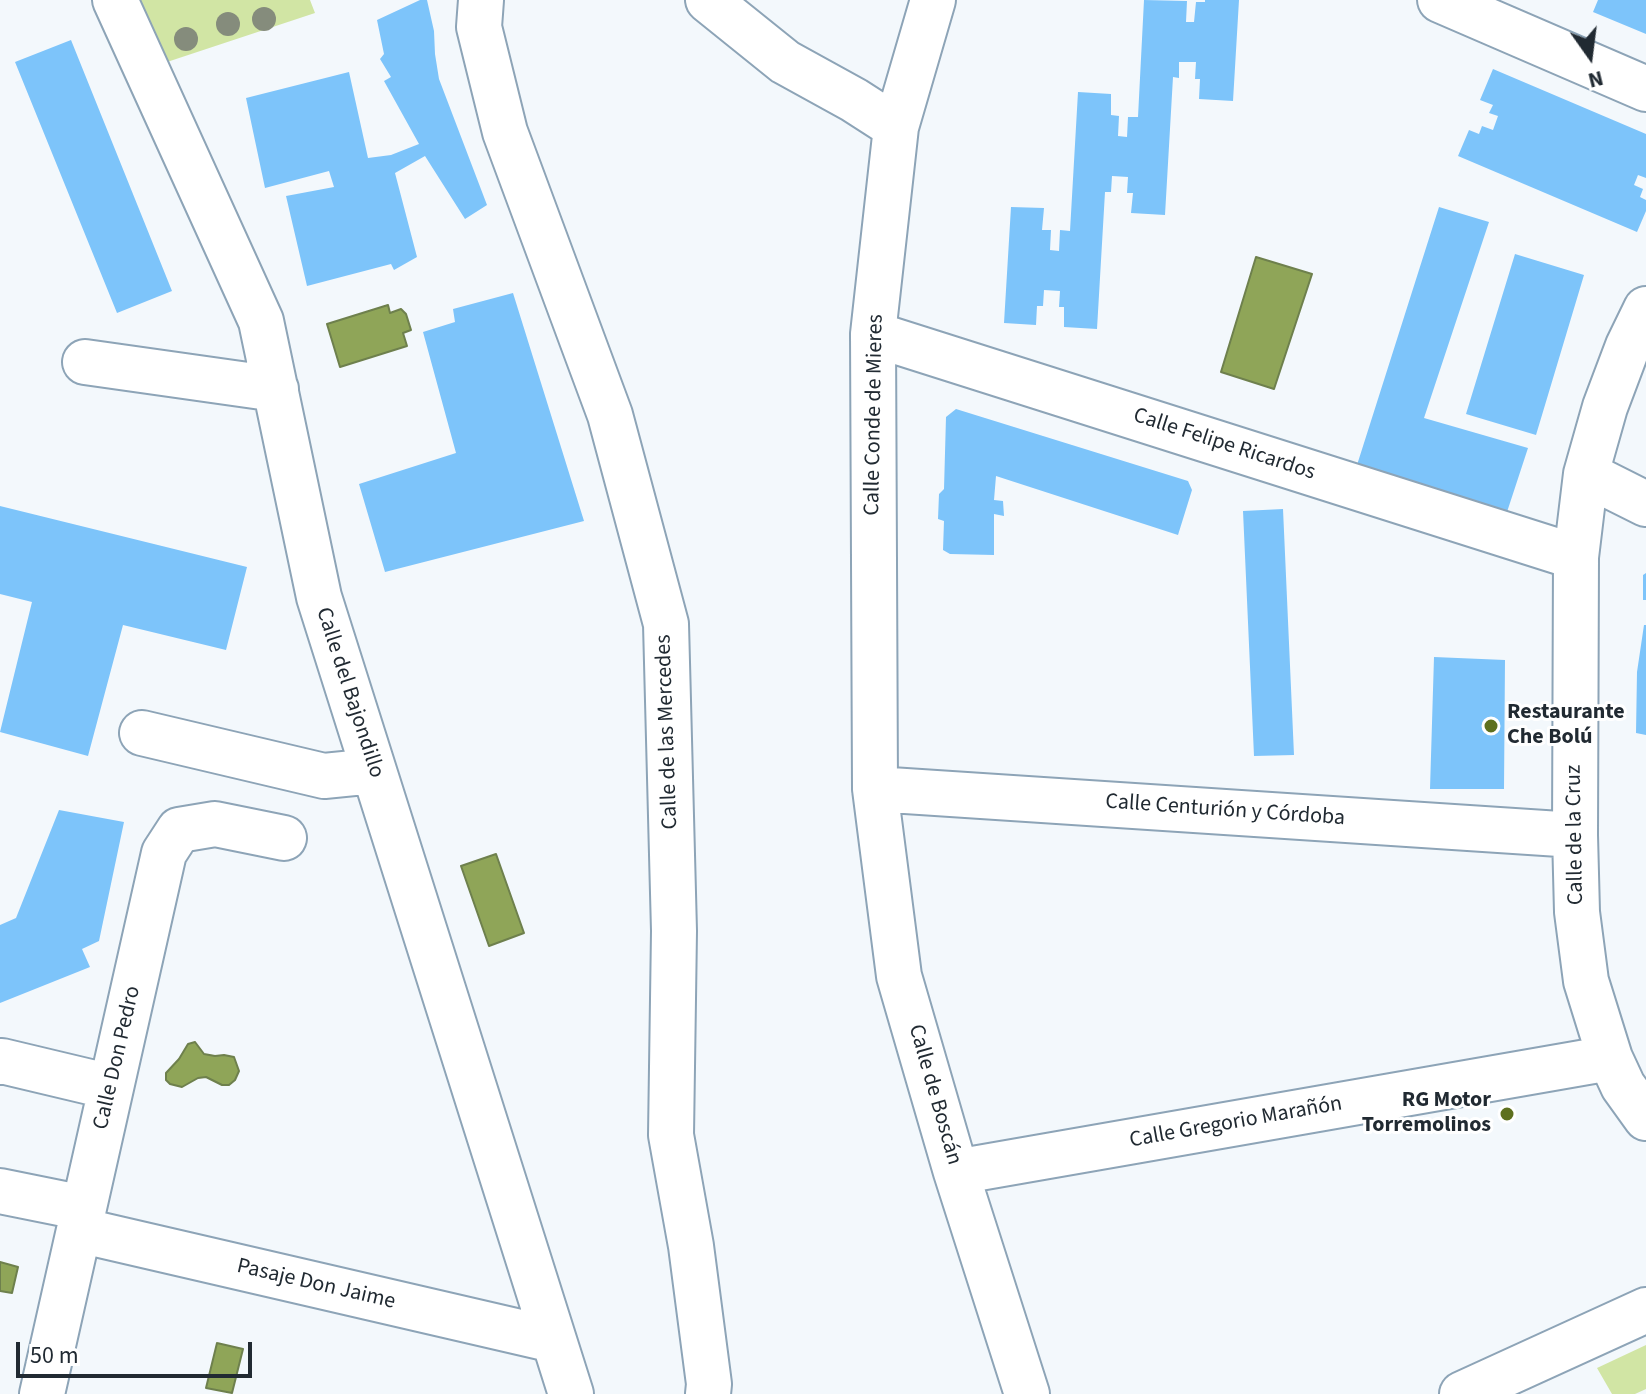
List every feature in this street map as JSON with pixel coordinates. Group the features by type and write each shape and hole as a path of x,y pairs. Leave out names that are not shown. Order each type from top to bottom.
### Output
{"street":[{"name":"Calle del Bajondillo","path":"115,0 261,321 319,597 571,1394"},
{"name":"Calle de las Mercedes","path":"481,0 479,27 505,132 610,415 666,624 674,931 671,1135 691,1246 708,1394"},
{"path":"708,0 785,62 896,127"},
{"name":"Calle Conde de Mieres","path":"875,789 873,334 896,127 933,0"},
{"path":"1440,0 1646,89"},
{"name":"Calle de la Cruz","path":"1646,309 1605,407 1586,474 1576,557 1575,835 1577,912 1586,981 1610,1058 1623,1086 1646,1118"},
{"name":"Calle Felipe Ricardos","path":"873,334 1576,557"},
{"path":"85,362 276,389"},
{"path":"1586,474 1646,504"},
{"path":"142,733 324,776 374,771"},
{"name":"Calle Centurión y Córdoba","path":"875,789 1575,835"},
{"name":"Calle de Boscán","path":"875,789 899,976 956,1172 1027,1394"},
{"name":"Calle Don Pedro","path":"42,1394 164,853 179,830 215,824 284,838"},
{"name":"Calle Gregorio Marañón","path":"956,1172 1610,1058"},
{"path":"0,1062 111,1087"},
{"name":"Pasaje Don Jaime","path":"0,1191 81,1219 554,1340"},
{"path":"1462,1394 1646,1310"}],"shaded area":[{"path":"134,0 310,0 315,13 158,65"},
{"path":"1256,257 1312,274 1274,389 1221,372"},
{"path":"388,305 390,313 401,309 406,314 411,330 403,333 407,346 340,367 327,324"},
{"path":"496,854 524,933 489,946 461,866"},
{"path":"195,1042 204,1054 234,1057 239,1071 235,1080 229,1085 222,1085 206,1077 182,1087 170,1084 166,1073 188,1044"},
{"path":"0,1262 18,1267 12,1293 0,1291"},
{"path":"217,1343 243,1349 232,1393 206,1388"},
{"path":"1646,1345 1646,1389 1635,1394 1612,1394 1597,1368"}],"building":[{"path":"420,0 427,0 439,79 487,205 465,219 425,156 395,173 417,257 394,270 391,264 307,286 286,196 334,187 329,171 265,188 246,98 349,72 368,158 391,155 419,144 384,81 391,77 380,59 384,54 377,20"},
{"path":"1144,0 1187,1 1186,22 1194,22 1196,2 1239,0 1233,101 1199,99 1200,79 1195,79 1196,62 1179,62 1179,78 1173,77 1165,215 1131,213 1133,193 1127,193 1128,177 1112,176 1111,192 1105,192 1097,329 1064,327 1064,307 1059,307 1060,291 1044,290 1043,306 1037,306 1036,325 1004,323 1011,207 1044,208 1042,230 1051,230 1050,250 1059,251 1060,230 1070,231 1078,92 1111,94 1111,115 1119,116 1118,136 1127,137 1128,117 1138,117"},
{"path":"1598,0 1646,0 1646,34 1593,12"},
{"path":"71,40 172,291 117,313 15,62"},
{"path":"1493,69 1646,134 1646,178 1638,175 1634,185 1643,189 1640,197 1646,200 1646,211 1637,232 1458,156 1469,130 1479,134 1482,126 1493,130 1498,116 1489,113 1493,105 1480,100"},
{"path":"1439,207 1489,222 1424,418 1528,448 1507,512 1357,465"},
{"path":"1515,254 1584,275 1536,435 1466,414"},
{"path":"513,293 584,521 385,572 359,484 456,453 423,332 455,322 453,309"},
{"path":"956,409 1188,481 1192,490 1178,535 996,476 994,500 1003,501 1004,516 994,514 994,555 950,554 943,550 944,521 938,519 939,494 944,489 946,417"},
{"path":"0,506 247,567 226,650 123,625 88,756 0,732 32,602 0,594"},
{"path":"1283,509 1294,755 1254,756 1243,511"},
{"path":"1646,573 1646,600 1643,600 1643,575"},
{"path":"1644,625 1646,735 1636,733 1637,672"},
{"path":"1434,657 1505,660 1504,789 1430,789"},
{"path":"59,810 124,822 99,941 82,949 90,967 0,1003 0,925 16,918"}],"place":[{"name":"Restaurante Che Bolú","path":"1491,726"},
{"name":"RG Motor Torremolinos","path":"1507,1114"}]}
